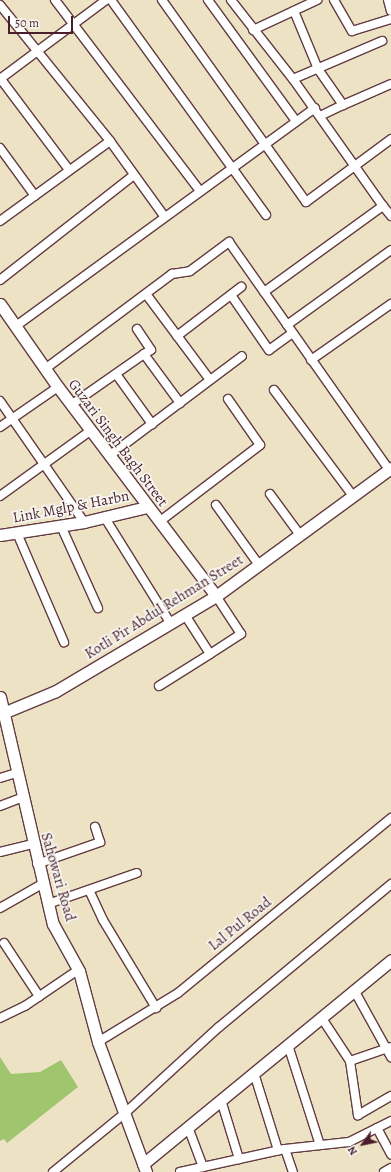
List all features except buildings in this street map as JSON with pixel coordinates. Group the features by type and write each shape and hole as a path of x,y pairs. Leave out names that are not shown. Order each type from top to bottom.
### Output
{"street":[{"path":"55,0 200,191"},
{"path":"69,170 0,78 37,53 106,0"},
{"path":"112,0 266,215"},
{"path":"162,0 306,202 391,139"},
{"path":"208,0 296,121"},
{"path":"231,0 253,30 293,79 354,166 388,210 264,292"},
{"path":"253,30 317,0"},
{"path":"334,0 352,31 391,19"},
{"path":"388,0 391,11"},
{"path":"0,5 37,53 110,141 164,216"},
{"path":"294,11 318,68 343,105"},
{"path":"293,79 382,41"},
{"path":"320,116 391,84"},
{"path":"16,326 232,166 314,108"},
{"path":"0,222 110,141"},
{"path":"0,148 35,196"},
{"path":"0,280 134,175"},
{"path":"45,369 172,274 190,271 229,242 311,360 390,469"},
{"path":"287,325 391,250"},
{"path":"177,336 241,287"},
{"path":"146,294 210,380"},
{"path":"231,294 268,350 292,333"},
{"name":"Guzari Singh Bagh Street","path":"0,304 90,431 216,596"},
{"path":"311,360 391,304"},
{"path":"71,405 151,350 137,329"},
{"path":"144,354 180,402"},
{"path":"109,456 242,356"},
{"path":"116,374 152,424"},
{"path":"0,427 58,387"},
{"path":"274,390 353,496"},
{"path":"159,522 260,445 228,399"},
{"path":"0,401 84,522"},
{"path":"0,496 90,431"},
{"name":"Kotli Pir Abdul Rehman Street","path":"3,713 56,691 216,596 390,469"},
{"path":"270,494 300,535"},
{"path":"216,505 259,565"},
{"name":"Link Mglp & Harbn","path":"0,535 84,522 147,507"},
{"path":"104,518 171,624"},
{"path":"61,526 98,608"},
{"path":"17,533 64,642"},
{"path":"159,686 241,634 216,596"},
{"path":"185,615 210,654"},
{"name":"Sahowari Road","path":"0,697 3,713 3,731 16,773 32,844 53,924 78,970 98,1042 145,1168"},
{"path":"0,778 16,773"},
{"path":"0,806 22,798"},
{"name":"Lal Pul Road","path":"98,1042 156,1008 391,818"},
{"path":"37,864 100,842 95,827"},
{"path":"0,852 32,844"},
{"path":"48,904 138,873"},
{"path":"0,908 42,884"},
{"path":"53,1172 125,1113 173,1066 391,884"},
{"path":"89,890 103,920 156,1008"},
{"path":"4,943 39,996"},
{"path":"145,1168 188,1127 391,960"},
{"path":"0,1018 39,996 78,970"},
{"path":"354,990 389,1047 391,1057"},
{"path":"322,1017 350,1061 358,1115 391,1096"},
{"path":"288,1045 320,1145"},
{"path":"350,1061 389,1047"},
{"path":"254,1073 281,1149 293,1172"},
{"path":"220,1100 239,1159"},
{"path":"180,1172 209,1168 281,1149 349,1142 391,1120"},
{"path":"188,1127 209,1168"},
{"path":"377,1128 391,1154"},
{"path":"384,1172 391,1168"}],"green space":[{"path":"0,1057 11,1074 40,1072 61,1060 78,1087 7,1143 4,1139 0,1141"}]}
